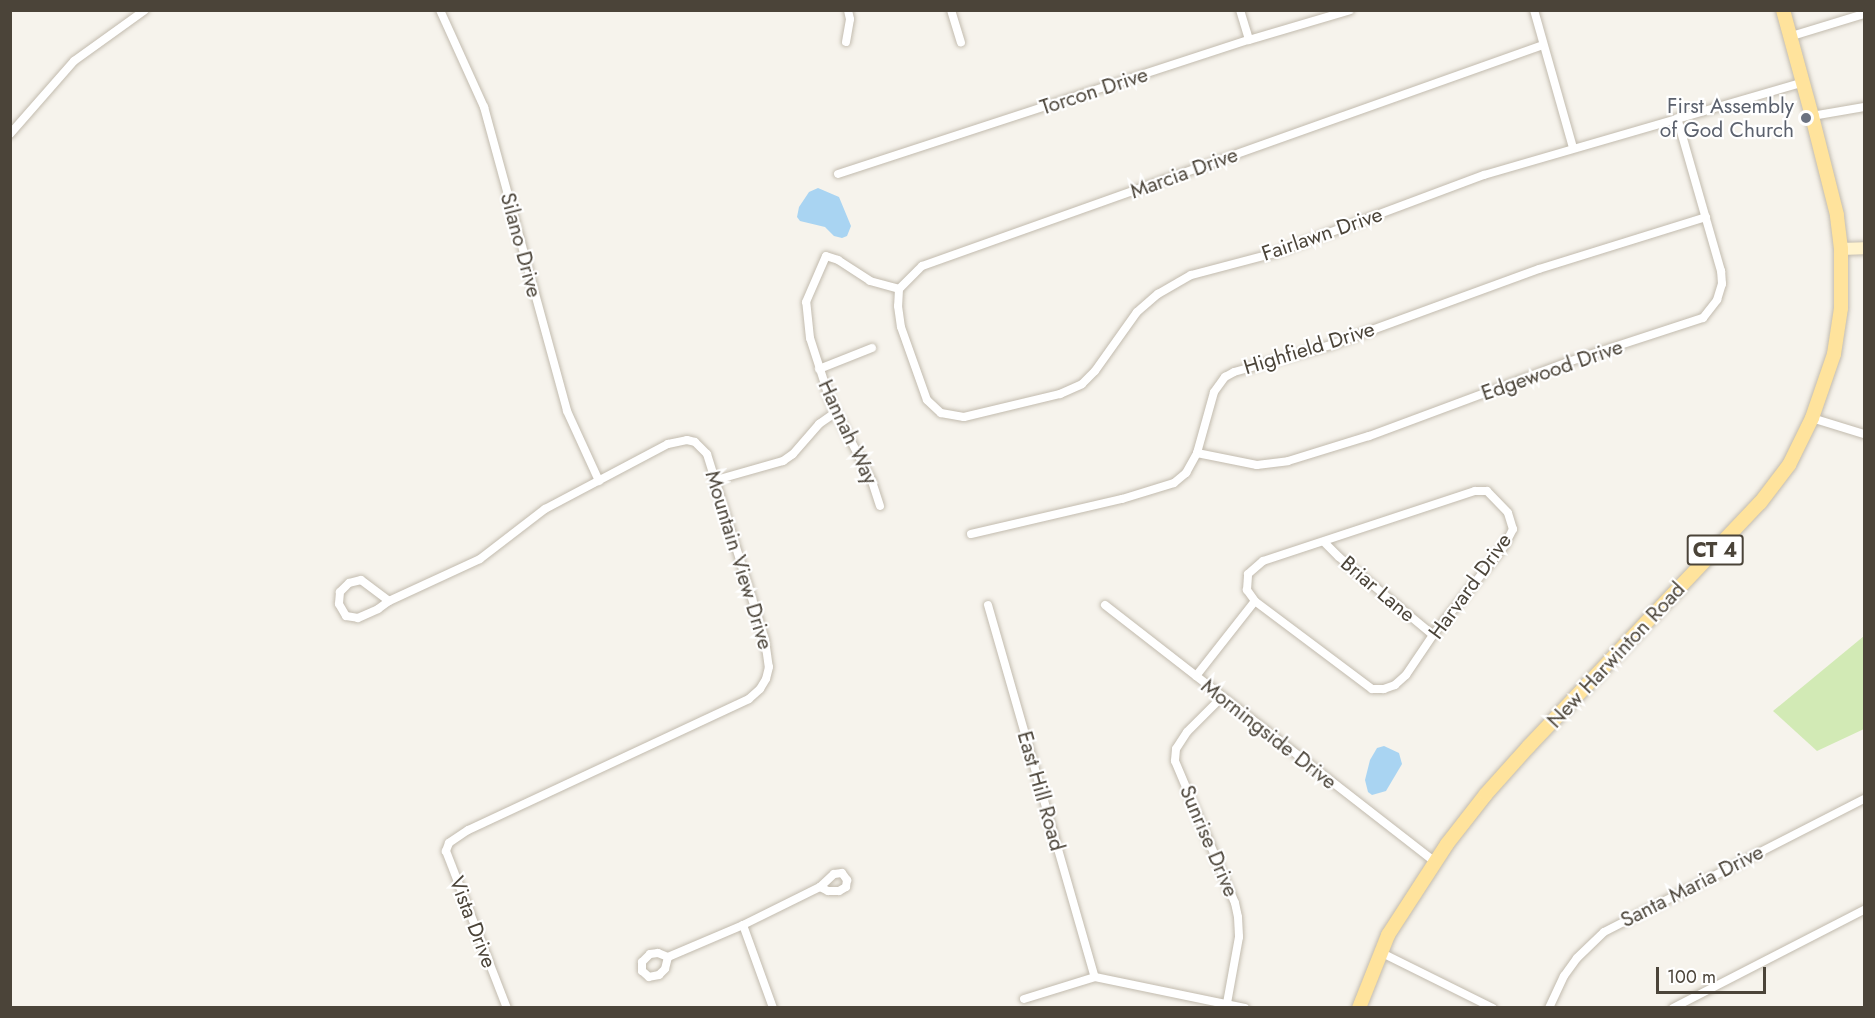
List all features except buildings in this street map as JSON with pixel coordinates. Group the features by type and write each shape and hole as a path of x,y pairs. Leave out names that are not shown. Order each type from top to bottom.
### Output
{"main road":[{"name":"New Harwinton Road","path":"1359,1008 1380,952 1411,895 1486,794 1760,503 1788,465 1812,418 1834,354 1841,308 1841,249 1837,215 1792,36 1783,10"},
{"path":"1841,249 1864,248"}],"street":[{"path":"10,134 74,61 145,10"},
{"name":"Silano Drive","path":"440,10 484,107 567,411 599,481"},
{"path":"846,42 850,19 848,10"},
{"path":"951,10 961,43"},
{"path":"1240,10 1249,40"},
{"name":"Torcon Drive","path":"838,174 1249,40 1350,10"},
{"path":"1534,10 1573,148"},
{"path":"1792,36 1864,14"},
{"name":"Marcia Drive","path":"899,289 922,266 1543,45"},
{"name":"Fairlawn Drive","path":"899,289 902,327 927,400 933,407 949,416 970,416 1060,394 1082,384 1095,371 1137,312 1158,294 1191,275 1275,253 1484,175 1804,82"},
{"path":"1812,116 1864,107"},
{"name":"Edgewood Drive","path":"1197,453 1257,465 1305,456 1369,436 1568,362 1703,318 1717,300 1722,284 1706,217 1677,118"},
{"name":"Highfield Drive","path":"971,534 1162,488 1180,479 1197,453 1214,392 1225,377 1234,372 1331,345 1539,268 1706,217"},
{"name":"Hannah Way","path":"880,506 869,474 835,413 819,369 806,318 806,302 825,256 838,260 870,281 899,289"},
{"path":"819,369 872,348"},
{"path":"716,480 783,461 793,454 819,423 835,413"},
{"path":"1812,418 1864,434"},
{"name":"Mountain View Drive","path":"389,601 369,584 360,580 349,583 340,592 339,604 346,616 358,618 389,601 480,559 545,509 668,444 687,440 702,446 716,480 768,654 769,667 760,689 748,699 453,838"},
{"name":"Harvard Drive","path":"1475,491 1487,491 1508,513 1513,529 1505,545 1434,635 1406,675 1395,685 1384,689 1371,689 1255,601 1247,590 1248,574 1263,561 1324,542 1475,491"},
{"name":"Briar Lane","path":"1324,542 1434,635"},
{"path":"1196,676 1255,601"},
{"name":"East Hill Road","path":"988,605 1095,977"},
{"name":"Morningside Drive","path":"1105,605 1435,862"},
{"name":"Sunrise Drive","path":"1222,697 1187,732 1176,749 1175,761 1235,903 1239,937 1227,1003"},
{"name":"Santa Maria Drive","path":"1549,1008 1564,976 1577,958 1604,932 1864,799"},
{"name":"Vista Drive","path":"453,838 446,847 446,851 507,1008"},
{"path":"668,957 743,925 820,886"},
{"path":"1673,1008 1864,910"},
{"path":"743,925 773,1008"},
{"path":"1380,952 1493,1008"},
{"path":"1024,999 1095,977 1245,1008"}],"green space":[{"path":"1864,636 1864,729 1817,751 1773,711"}],"water":[{"path":"818,188 839,197 851,226 847,236 842,238 834,236 825,227 800,221 797,217 799,207 809,192"},
{"path":"1384,746 1399,753 1402,764 1386,791 1372,795 1368,792 1365,780 1370,760 1377,748"}],"place":[{"name":"First Assembly of God Church","path":"1806,118"}]}
